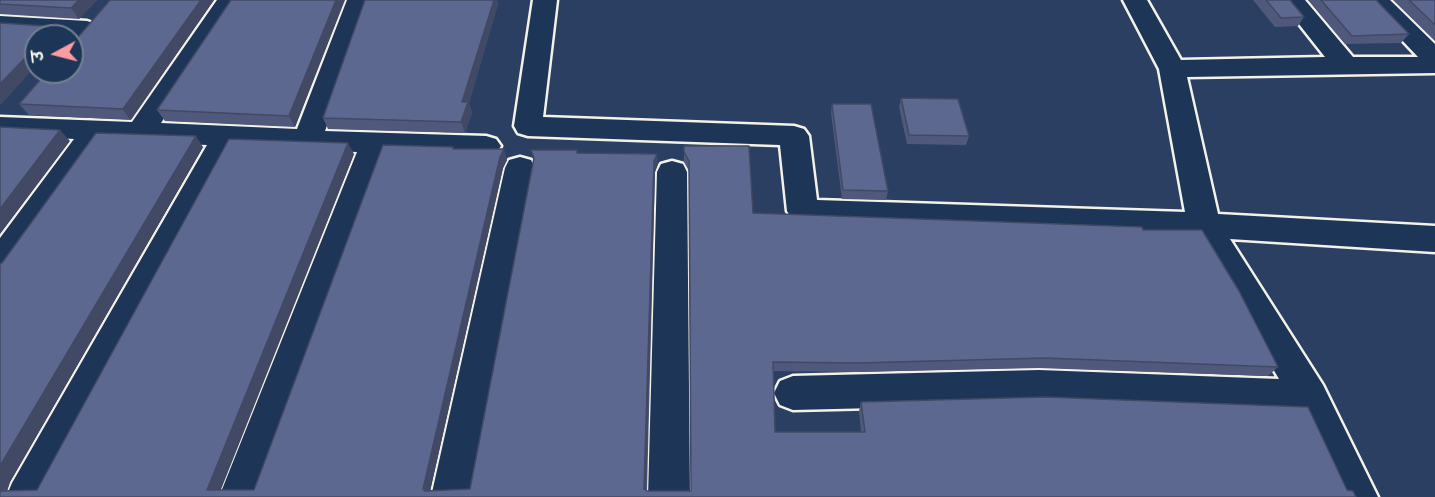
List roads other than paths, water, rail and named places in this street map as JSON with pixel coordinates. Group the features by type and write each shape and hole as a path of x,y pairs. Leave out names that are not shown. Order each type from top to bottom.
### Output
{"street":[{"path":"140,132 229,0"},
{"path":"307,140 359,0"},
{"path":"545,0 528,126 794,136 803,211 1204,225 1435,239"},
{"path":"1135,0 1172,69 1204,225 1310,397 1357,497"},
{"path":"1292,0 1346,65"},
{"path":"1376,0 1435,59"},
{"path":"0,24 86,30"},
{"path":"1172,69 1435,65"},
{"path":"1,126 26,99"},
{"path":"1,126 486,146"},
{"path":"0,263 96,131"},
{"path":"27,497 227,135"},
{"path":"240,497 375,143"},
{"path":"452,497 520,168"},
{"path":"669,497 672,172"},
{"path":"793,393 1040,387 1310,397"}]}
